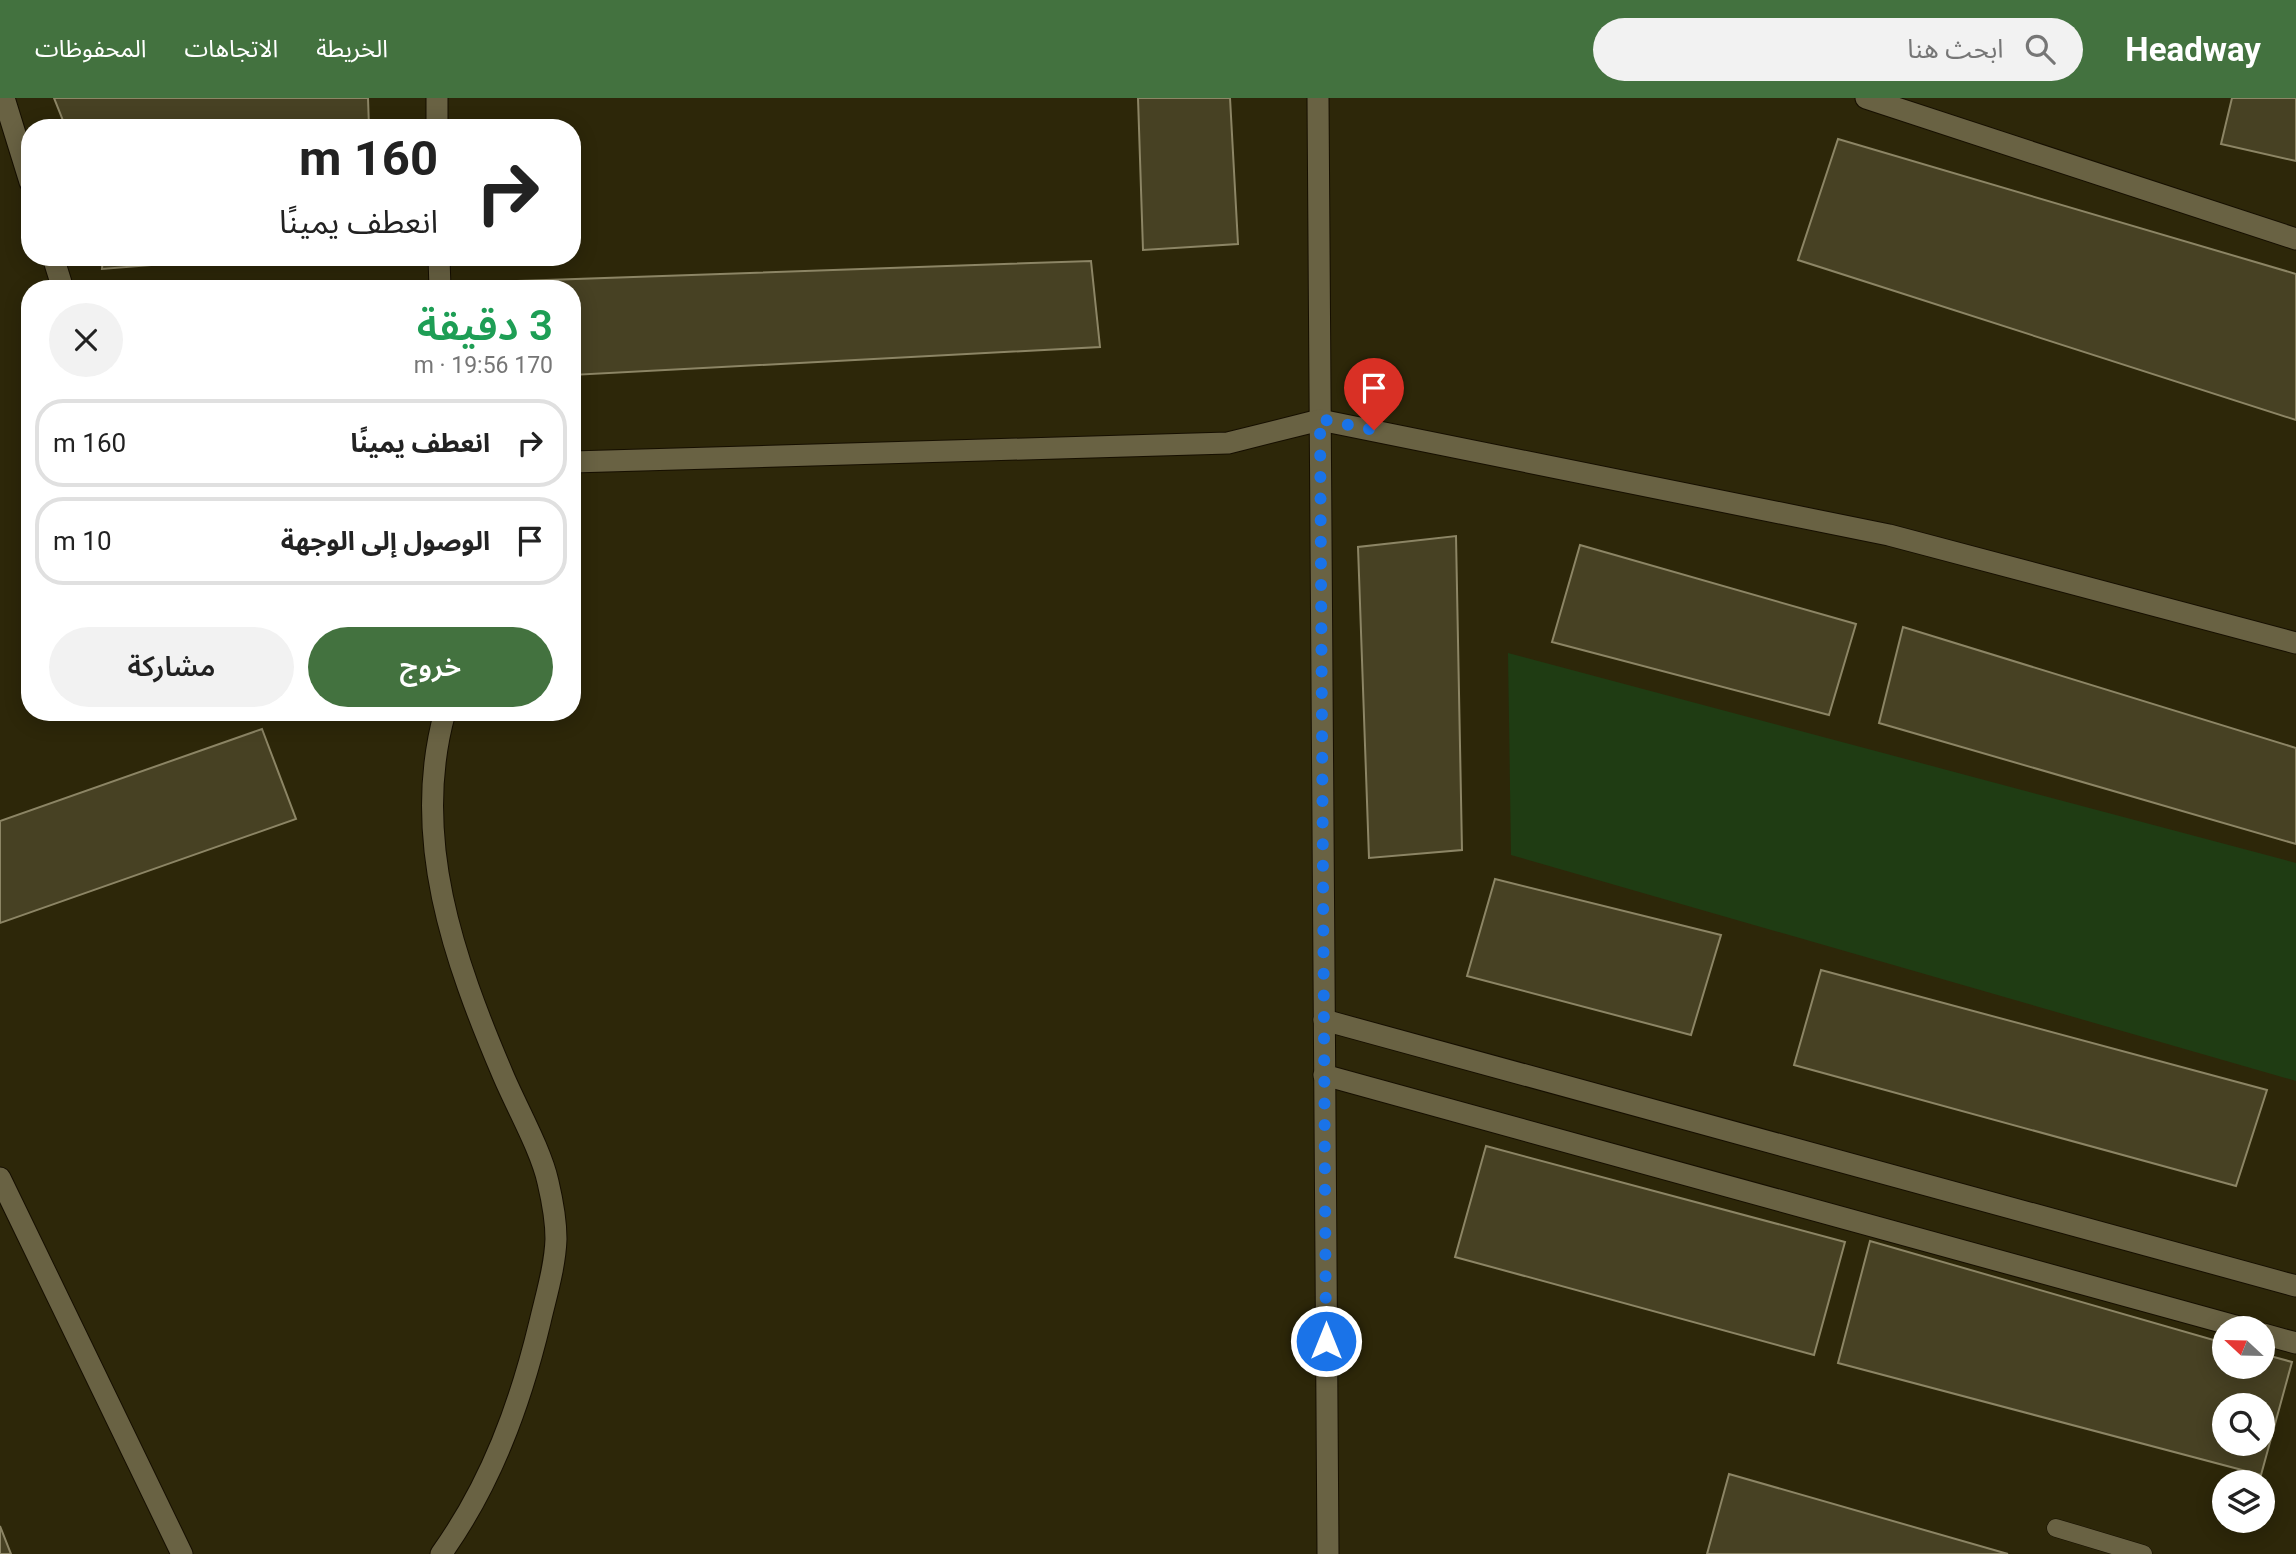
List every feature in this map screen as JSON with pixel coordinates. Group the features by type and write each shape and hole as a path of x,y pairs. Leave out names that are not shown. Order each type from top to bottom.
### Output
{"street":[{"path":"4,98 21,153"},
{"path":"437,98 437,119"},
{"path":"1318,98 1328,1554"},
{"path":"1866,98 2296,239"},
{"path":"581,463 1228,443 1320,419 1889,535 2296,643"},
{"path":"441,1554 482,1491 525,1384 548,1291 556,1239 547,1180 490,1045 448,930 431,824 438,739 443,721"},
{"path":"1324,1020 2296,1286"},
{"path":"1324,1075 2212,1319"},
{"path":"0,1178 182,1554"},
{"path":"2275,1337 2296,1343"}],"lane":[{"path":"2056,1528 2143,1554"}],"green space":[{"path":"1508,653 2296,863 2296,1081 1511,855"}],"building":[{"path":"54,98 368,98 369,119 62,119"},
{"path":"1138,98 1230,98 1238,244 1143,250"},
{"path":"2232,98 2296,98 2296,161 2221,144"},
{"path":"1838,139 2296,274 2296,420 1798,260"},
{"path":"1091,261 1100,347 581,375 581,280 547,280"},
{"path":"102,266 140,266 102,269"},
{"path":"1456,536 1462,850 1369,858 1358,547"},
{"path":"1580,545 1856,624 1829,715 1552,642"},
{"path":"1903,627 2296,748 2296,844 1879,723"},
{"path":"262,729 296,819 0,923 0,821"},
{"path":"1495,879 1721,935 1691,1035 1467,976"},
{"path":"1821,970 2267,1090 2236,1186 1794,1065"},
{"path":"1486,1146 1845,1242 1814,1355 1455,1257"},
{"path":"1870,1241 2212,1340 2212,1379 2275,1379 2275,1357 2292,1362 2275,1424 2275,1393 2212,1393 2212,1456 2266,1456 2262,1470 2242,1470 1838,1363"},
{"path":"1729,1474 2008,1554 1707,1554"},
{"path":"0,1526 11,1554 0,1554"}],"route":[{"path":"1326,1341 1320,419 1374,430"}]}
